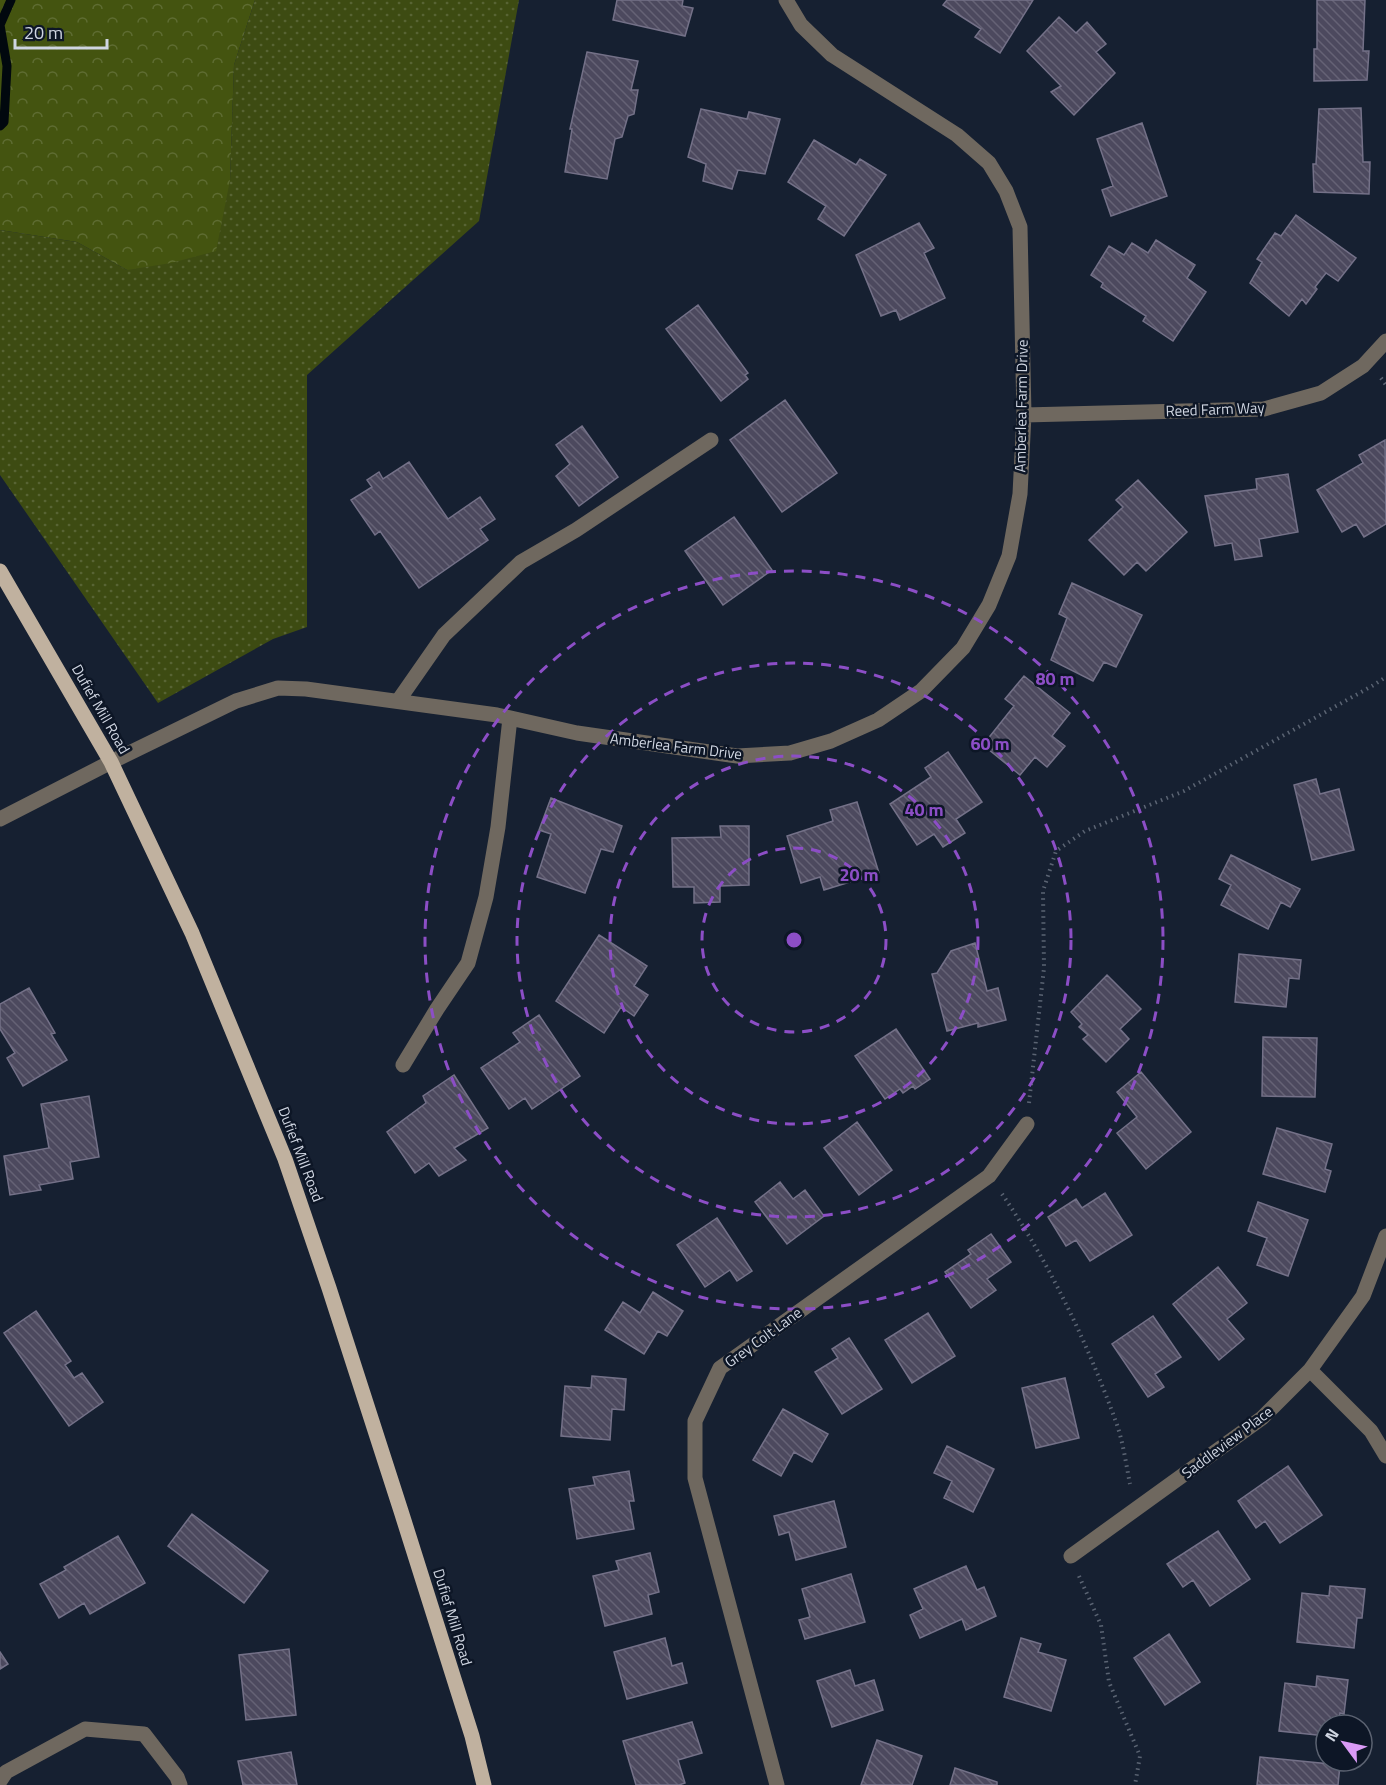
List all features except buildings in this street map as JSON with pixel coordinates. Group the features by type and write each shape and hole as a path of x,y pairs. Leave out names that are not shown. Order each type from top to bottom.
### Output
{"main road":[{"name":"Dufief Mill Road","path":"0,571 111,762 192,933 285,1159 401,1511 472,1736 484,1785"}],"street":[{"name":"Amberlea Farm Drive","path":"0,819 236,701 278,688 306,689 398,701 510,718 578,733 737,756 790,753 831,741 878,720 921,691 963,648 989,605 1009,556 1020,494 1024,414 1020,226 1006,191 988,163 957,135 832,55 801,25 786,0"},
{"name":"Reed Farm Way","path":"1024,414 1264,409 1321,393 1363,366 1386,341"},
{"path":"398,701 442,638 521,562 576,530 711,440"},
{"path":"404,1065 437,1009 468,963 486,897 498,827 510,718"},
{"name":"Grey Colt Lane","path":"777,1785 695,1478 695,1421 720,1368 989,1176 1027,1124"},
{"name":"Saddleview Place","path":"1071,1556 1262,1418 1310,1370 1364,1296 1386,1236"},
{"path":"1310,1370 1371,1431 1386,1456"},
{"path":"0,1781 6,1772 85,1729 144,1734 177,1777 180,1785"}],"path":[{"path":"1027,1124 1044,968 1043,891 1056,851 1085,831 1184,791 1353,697 1386,676"},
{"path":"989,1176 1026,1230 1075,1323 1117,1424 1136,1509"},
{"path":"1071,1556 1101,1625 1109,1682 1140,1756 1135,1785"}],"green space":[{"path":"0,0 255,0 234,65 230,180 216,251 171,263 127,270 77,242 0,230"},
{"path":"255,0 519,0 479,221 307,375 307,627 273,639 158,703 0,475 0,230 77,242 127,270 230,180 234,65"}],"waterway":[{"path":"0,126 4,122 7,66 0,25 11,0"}]}
